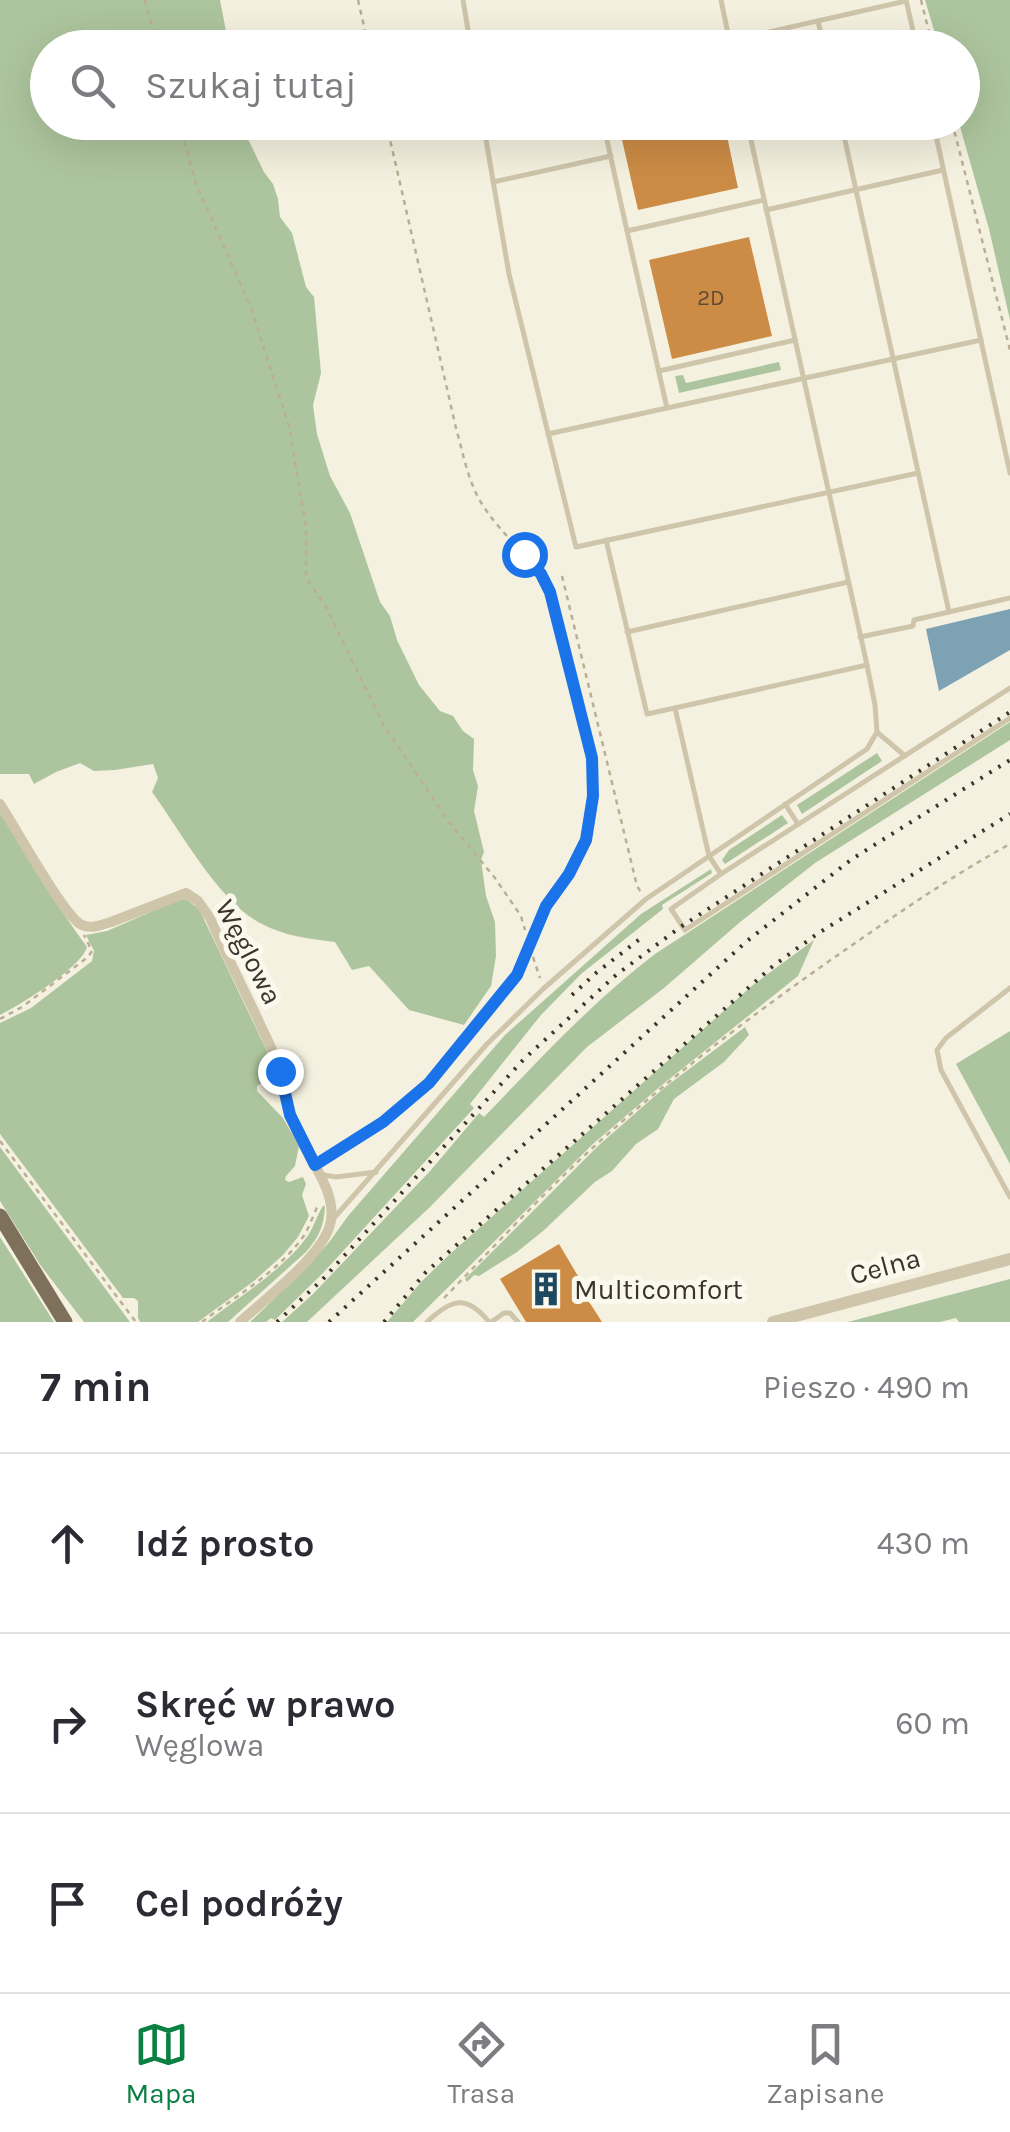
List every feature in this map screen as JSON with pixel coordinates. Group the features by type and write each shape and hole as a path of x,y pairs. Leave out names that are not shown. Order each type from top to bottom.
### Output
{"main road":[{"path":"0,1216 68,1322"}],"street":[{"path":"0,804 53,889 76,921 85,926"},
{"name":"Węglowa","path":"85,926 111,922 176,896 186,894 198,901 210,918 270,1045 290,1115 318,1170 331,1204 332,1220"},
{"path":"240,1322 306,1260 322,1242 332,1220"},
{"name":"Celna","path":"773,1322 1010,1260"}],"lane":[{"path":"463,0 468,30"},
{"path":"721,0 727,30"},
{"path":"784,30 906,0 913,30"},
{"path":"818,21 820,30"},
{"path":"486,140 509,274 576,547 918,473"},
{"path":"607,140 668,408"},
{"path":"332,1220 488,1044 544,989 646,899 867,749 877,732 876,705 752,140"},
{"path":"845,140 949,612"},
{"path":"937,140 1010,473"},
{"path":"493,182 610,156"},
{"path":"766,210 944,170"},
{"path":"627,231 764,200"},
{"path":"659,372 795,340"},
{"path":"548,434 981,340"},
{"path":"606,540 646,714 867,664"},
{"path":"627,632 848,582"},
{"path":"860,637 1010,598"},
{"path":"1010,688 670,909 685,930 1010,718"},
{"path":"675,708 709,856 721,874"},
{"path":"877,732 905,756"},
{"path":"785,804 798,824"},
{"path":"318,1170 429,1083 517,975 546,906"},
{"path":"1010,988 936,1050 941,1070 1010,1198"},
{"path":"318,1170 336,1177 376,1172"},
{"path":"427,1322 455,1302 471,1305 490,1322 510,1312 518,1322"}],"path":[{"path":"146,0 154,30"},
{"path":"358,0 364,30"},
{"path":"921,0 928,30"},
{"path":"184,140 196,184 250,305 289,426 306,527 306,578 325,605 384,724 448,821 521,916 544,989"},
{"path":"390,140 470,477 482,504 541,574 550,592 592,758 593,796 586,840 569,874 546,906"},
{"path":"957,140 1010,350"},
{"path":"562,576 637,886 646,899"},
{"path":"442,1300 596,1145 663,1086 874,929 1010,844"},
{"path":"0,1018 22,1008 88,957 92,951 84,939 85,926"},
{"path":"0,1141 136,1322"},
{"path":"202,1322 293,1249 326,1190"}],"green space":[{"path":"0,0 220,0 226,30 30,30 30,140 248,140 273,184 280,217 292,233 306,287 314,297 321,373 313,405 330,476 350,513 380,602 390,616 419,685 440,711 453,716 474,739 473,770 478,786 474,811 484,852 481,860 486,896 495,922 496,956 491,986 464,1025 409,1010 369,966 352,970 335,942 278,931 244,913 201,864 152,792 158,778 153,764 94,771 80,763 34,784 29,774 0,774"},
{"path":"925,0 1010,0 1010,320 964,140 980,140 980,30 934,30"},
{"path":"779,362 781,370 679,393 675,376 683,375 686,383"},
{"path":"1010,722 1010,740 815,863 587,1047 430,1207 307,1322 282,1322 431,1170 479,1113 484,1117 566,1032 632,972"},
{"path":"877,753 882,761 802,814 797,805"},
{"path":"0,813 87,947 63,975 0,1015"},
{"path":"782,815 788,823 725,864 722,860 729,850"},
{"path":"711,869 712,873 662,905 663,909 581,974 541,1015 470,1104 474,1108 323,1273 275,1320 250,1322 310,1264 505,1035 641,914"},
{"path":"186,899 199,909 275,1068 275,1079 257,1086 257,1091 283,1118 299,1146 295,1166 285,1180 303,1177 306,1184 302,1195 309,1216 283,1255 198,1322 140,1322 138,1301 123,1298 0,1134 0,1023 31,1008 92,961 94,951 86,935 107,931"},
{"path":"814,940 798,976 594,1143 413,1322 387,1322 449,1255 753,985"},
{"path":"745,1027 749,1035 724,1062 674,1099 658,1129 636,1144 612,1171 517,1252 467,1282 465,1279 598,1146 664,1088"},
{"path":"1010,1031 1010,1164 956,1064"},
{"path":"0,1147 130,1322 84,1322 41,1266 0,1201"},
{"path":"323,1206 320,1231 306,1252 228,1322 207,1322 299,1247"},
{"path":"0,1237 54,1322 0,1322"},
{"path":"1010,1279 1010,1322 959,1322 956,1318 940,1322 848,1322"}],"water":[{"path":"1010,609 1010,650 939,691 926,629"}],"building":[{"path":"622,140 728,140 738,188 638,210"},
{"path":"749,237 772,336 672,359 649,260"},
{"name":"Multicomfort","path":"559,1244 602,1322 526,1322 500,1279"}],"railway":[{"path":"277,1322 323,1279 524,1059 616,975 682,926 1010,712"},
{"path":"329,1322 747,941 852,859 1010,760"},
{"path":"384,1322 426,1272 773,966 817,934 1010,814"},
{"path":"572,995 645,935"}],"place":[{"name":"Multicomfort","path":"546,1289"}],"route":[{"path":"280,1071 290,1115 315,1165 383,1122 429,1083 517,975 546,906 569,874 586,840 593,796 592,758 550,592 524,554"}]}
